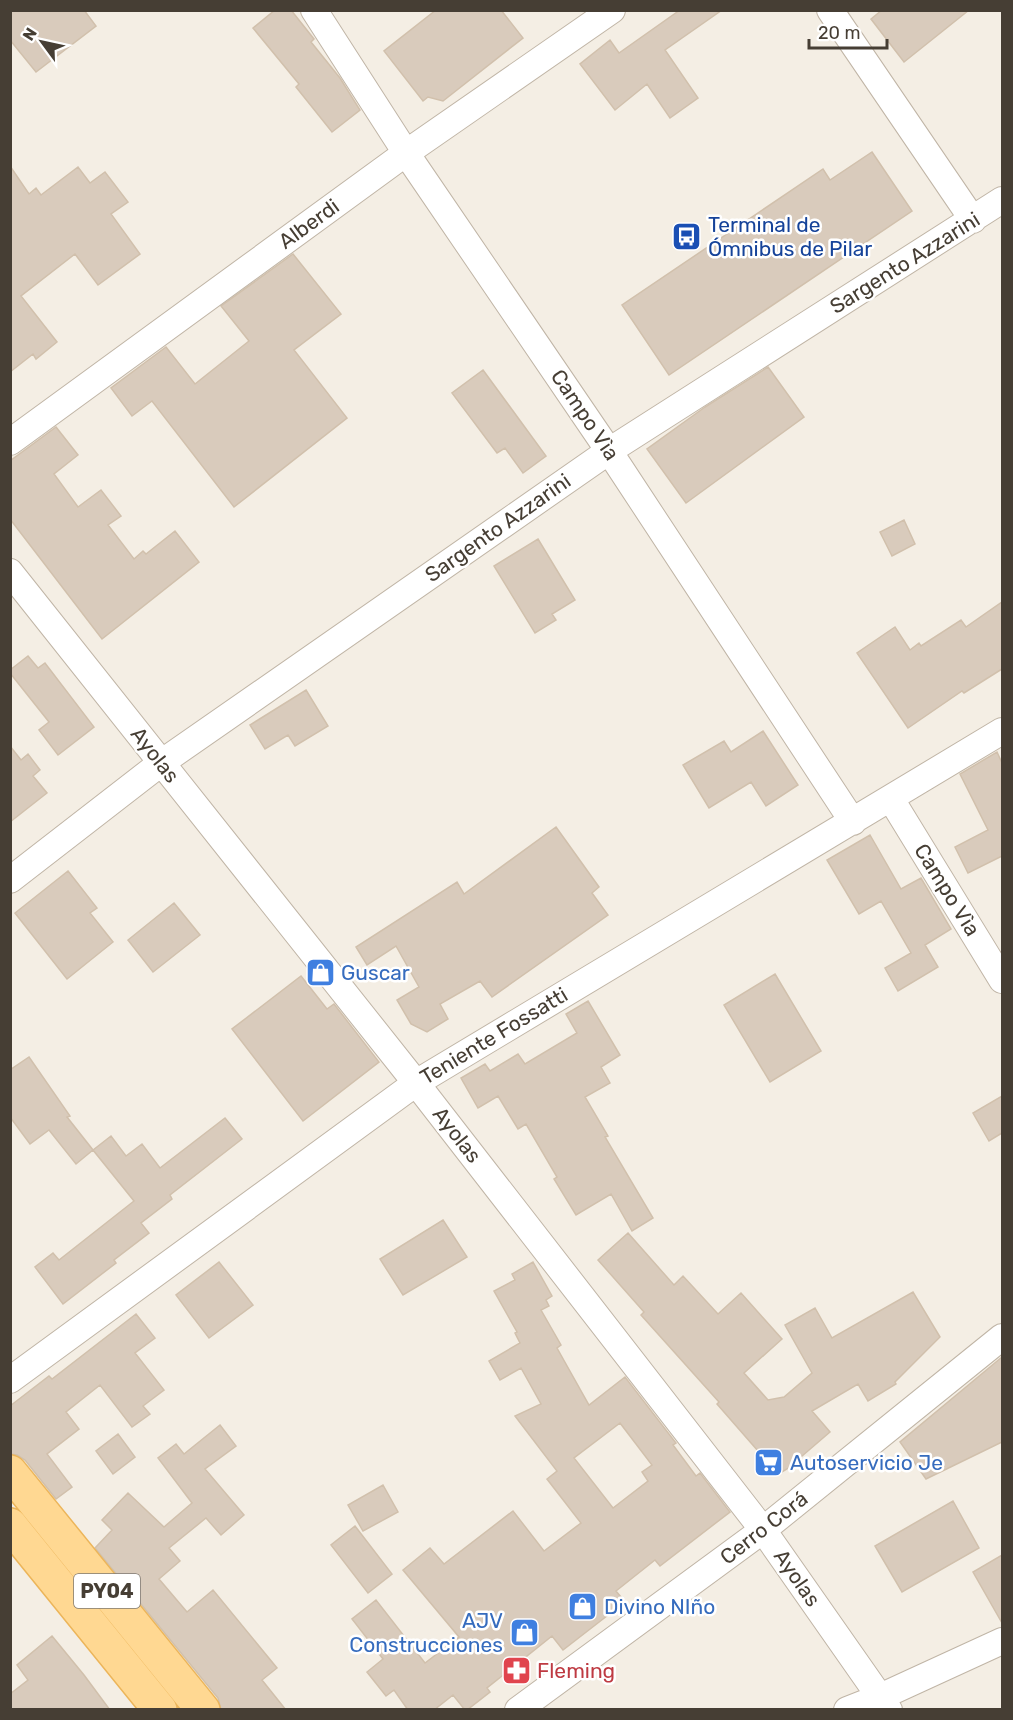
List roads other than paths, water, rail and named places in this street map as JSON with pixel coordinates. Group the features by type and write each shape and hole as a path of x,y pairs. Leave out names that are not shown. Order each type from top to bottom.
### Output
{"main road":[{"name":"PY04","path":"10,1472 203,1710"},
{"name":"PY04","path":"10,1525 160,1710"}],"street":[{"name":"Campo Vìa","path":"314,10 406,153 609,451 853,822"},
{"name":"Alberdi","path":"10,442 406,153 612,10"},
{"path":"830,10 972,220"},
{"name":"Sargento Azzarini","path":"10,880 161,763 609,451 1002,200"},
{"name":"Ayolas","path":"10,572 416,1083 763,1530 884,1703"},
{"name":"Teniente Fossatti","path":"10,1380 416,1083 1002,731"},
{"name":"Campo Vìa","path":"891,799 1002,980"},
{"name":"Cerro Corá","path":"518,1710 763,1530 1002,1337"},
{"path":"847,1710 884,1703 1002,1641"}],"place":[{"name":"Terminal de Ómnibus de Pilar","path":"687,237"},
{"name":"Guscar","path":"320,973"},
{"name":"Autoservicio Je","path":"769,1463"},
{"name":"Divino NIño","path":"583,1607"},
{"name":"AJV Construcciones","path":"524,1633"},
{"name":"Fleming","path":"516,1671"}]}
